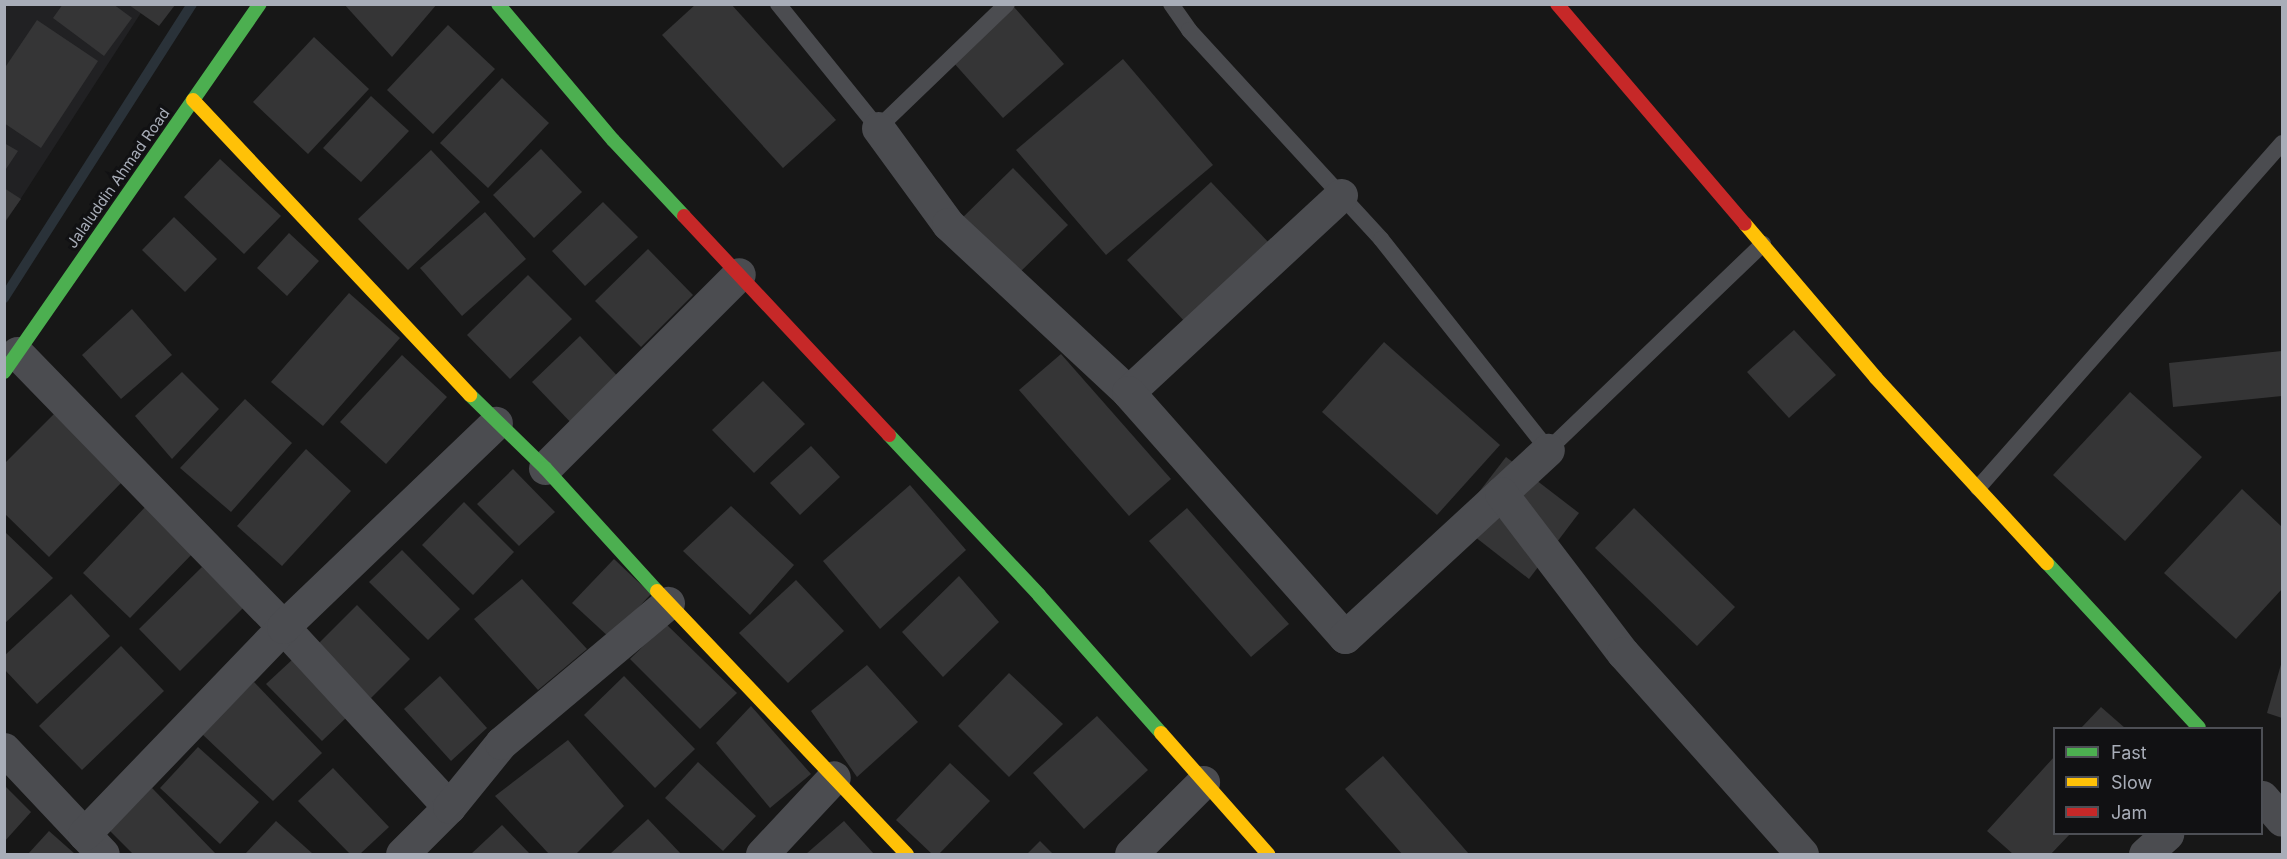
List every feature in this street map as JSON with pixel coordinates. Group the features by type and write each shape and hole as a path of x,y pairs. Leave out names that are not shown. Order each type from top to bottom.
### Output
{"street":[{"name":"Jalaluddin Ahmad Road","path":"10,362 260,4"},
{"path":"498,4 613,140 1039,595 1268,855"},
{"path":"1557,4 1876,378 2197,727"},
{"path":"193,100 496,423 545,468 668,603 907,855"},
{"path":"878,128 948,224 1128,392 1345,637 1548,450"},
{"path":"1128,392 1341,195"},
{"path":"545,468 739,274"},
{"path":"10,362 282,627 448,807"},
{"path":"4,749 93,844 282,627 496,423"},
{"path":"1501,493 1623,653 1802,855"},
{"path":"402,855 448,807 501,743 668,603"},
{"path":"762,855 834,777"},
{"path":"1131,855 1203,782"},
{"path":"2263,798 2283,820"},
{"path":"2145,855 2166,835"}],"lane":[{"path":"778,4 878,128 1007,4"},
{"path":"1171,4 1189,30 1381,239 1548,450 1763,244"},
{"path":"1978,488 2283,143"}],"shaded area":[{"path":"5,5 146,5 5,223"}],"building":[{"path":"63,4 113,4 132,18 104,56 53,18"},
{"path":"344,4 437,4 392,57"},
{"path":"696,4 731,4 836,120 783,168 662,35"},
{"path":"129,5 175,5 159,26"},
{"path":"1014,7 1064,64 1003,118 953,62"},
{"path":"37,20 98,61 41,148 4,123 4,69"},
{"path":"448,25 495,69 433,134 387,90"},
{"path":"314,37 369,89 308,154 253,102"},
{"path":"1123,59 1213,165 1106,255 1016,150"},
{"path":"502,78 549,123 488,188 440,143"},
{"path":"371,96 409,131 361,182 323,148"},
{"path":"4,143 18,151 4,172"},
{"path":"541,149 582,192 534,238 493,195"},
{"path":"431,150 480,202 408,270 358,219"},
{"path":"220,159 281,216 244,254 184,197"},
{"path":"1013,168 1068,225 1011,281 956,224"},
{"path":"1211,182 1271,245 1187,324 1127,260"},
{"path":"4,188 21,199 4,223"},
{"path":"603,202 638,237 585,286 552,251"},
{"path":"485,212 526,259 462,316 420,268"},
{"path":"174,217 217,259 185,292 142,250"},
{"path":"289,233 319,261 287,296 257,268"},
{"path":"648,249 693,295 641,347 595,301"},
{"path":"528,275 572,319 510,379 467,335"},
{"path":"349,293 400,338 323,426 271,382"},
{"path":"132,309 172,355 121,399 82,355"},
{"path":"1794,330 1836,375 1789,418 1747,372"},
{"path":"580,336 624,383 576,428 532,382"},
{"path":"1384,342 1500,445 1437,515 1322,412"},
{"path":"2282,351 2282,396 2173,407 2169,363"},
{"path":"1061,354 1171,479 1129,516 1019,390"},
{"path":"402,355 447,397 386,464 340,422"},
{"path":"182,372 219,409 172,459 135,416"},
{"path":"763,381 805,424 754,473 712,430"},
{"path":"2130,392 2202,457 2125,541 2053,475"},
{"path":"245,399 292,443 231,512 180,468"},
{"path":"54,414 123,481 49,557 4,513 4,464"},
{"path":"811,446 840,477 800,515 770,483"},
{"path":"306,449 351,491 282,566 237,526"},
{"path":"1506,457 1579,513 1529,579 1456,522"},
{"path":"513,469 555,512 519,546 477,504"},
{"path":"910,485 966,550 880,629 823,561"},
{"path":"2242,489 2282,527 2282,589 2236,639 2164,573"},
{"path":"464,502 514,552 473,595 422,545"},
{"path":"147,505 195,551 130,618 83,573"},
{"path":"731,506 794,565 750,615 683,551"},
{"path":"1187,508 1289,624 1251,657 1149,541"},
{"path":"1634,508 1735,607 1697,646 1595,548"},
{"path":"4,531 53,578 4,624"},
{"path":"402,550 460,609 428,640 369,582"},
{"path":"614,559 651,594 610,638 572,603"},
{"path":"202,567 243,608 180,671 139,629"},
{"path":"959,576 999,622 943,677 902,632"},
{"path":"522,579 587,649 538,690 474,619"},
{"path":"796,580 844,631 788,683 739,633"},
{"path":"71,594 110,636 37,704 4,669 4,656"},
{"path":"357,605 410,659 371,698 317,645"},
{"path":"666,624 737,693 700,729 630,659"},
{"path":"121,646 164,691 82,770 39,726"},
{"path":"293,659 348,716 322,741 266,684"},
{"path":"2282,661 2282,718 2267,713"},
{"path":"867,665 918,722 857,777 811,711"},
{"path":"1009,673 1063,724 1009,777 958,726"},
{"path":"440,676 487,728 451,761 404,709"},
{"path":"624,676 695,749 655,788 584,715"},
{"path":"254,682 322,753 273,801 202,734"},
{"path":"751,706 811,774 770,808 716,743"},
{"path":"2101,707 2124,727 2082,727"},
{"path":"1097,716 1148,770 1084,829 1033,773"},
{"path":"568,740 624,806 576,854 549,854 495,796"},
{"path":"198,747 259,802 220,844 160,788"},
{"path":"1383,756 1469,854 1402,854 1345,789"},
{"path":"2053,758 2053,835 2069,835 2051,854 2013,854 1987,831"},
{"path":"698,762 756,816 723,851 665,798"},
{"path":"950,763 990,801 939,854 932,854 896,820"},
{"path":"333,768 389,827 360,854 350,854 298,801"},
{"path":"4,785 31,812 4,842"},
{"path":"152,788 216,854 133,854 110,831"},
{"path":"648,819 681,854 610,854"},
{"path":"276,821 313,854 245,854"},
{"path":"844,821 874,854 806,854"},
{"path":"502,825 530,854 471,854"},
{"path":"49,831 75,854 28,854"},
{"path":"1040,841 1053,854 1027,854"}],"waterway":[{"path":"4,298 192,4"}],"traffic: fast":[{"path":"4,372 260,4"},
{"path":"498,4 613,140 684,216"},
{"path":"470,395 545,468 657,591"},
{"path":"889,435 1039,595 1161,733"},
{"path":"2047,563 2198,727"}],"traffic: slow":[{"path":"193,100 470,395"},
{"path":"1745,224 1876,378 2047,563"},
{"path":"657,591 907,854"},
{"path":"1161,733 1268,854"}],"traffic: jam":[{"path":"1557,4 1745,224"},
{"path":"684,216 889,435"}]}
